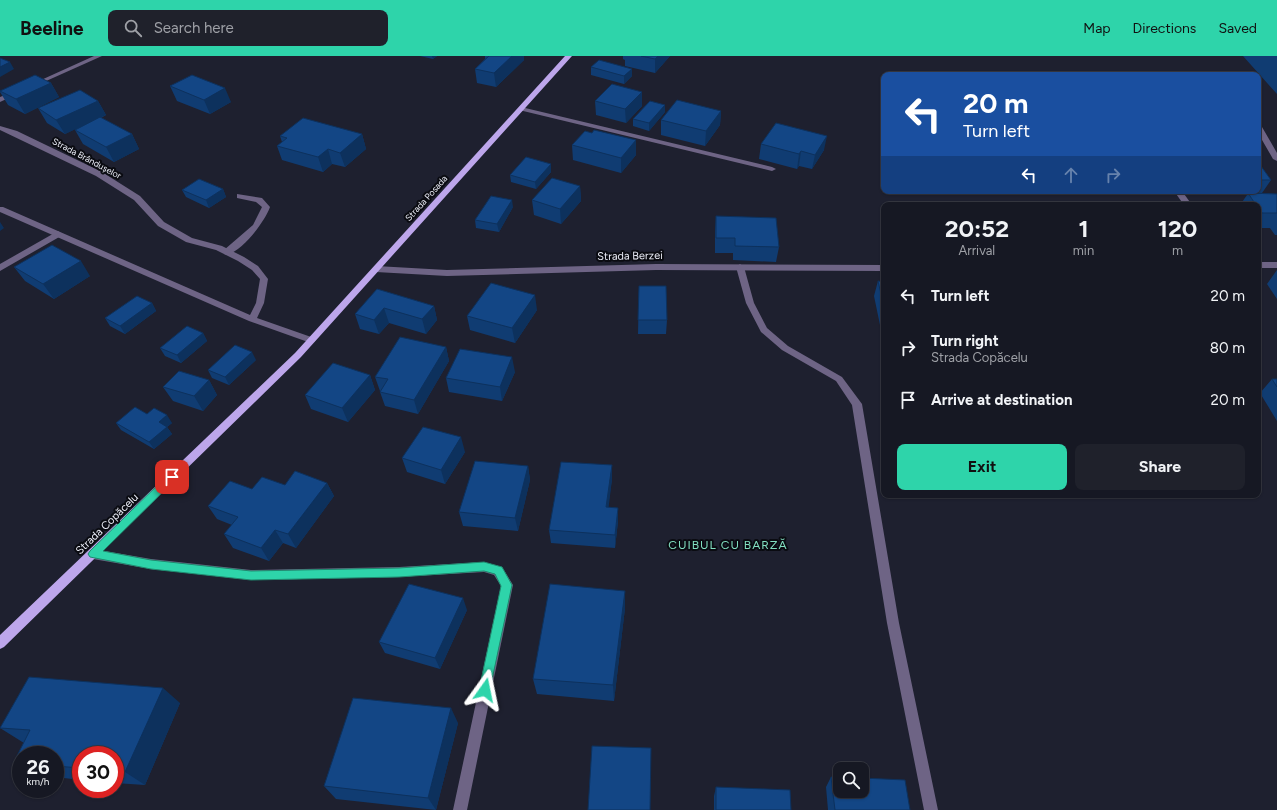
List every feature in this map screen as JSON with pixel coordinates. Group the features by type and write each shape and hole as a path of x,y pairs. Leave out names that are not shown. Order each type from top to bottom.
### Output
{"main road":[{"name":"Strada Posada","path":"298,355 569,56"},
{"name":"Strada Copăcelu","path":"0,643 298,355"}],"street":[{"path":"27,88 99,56"},
{"path":"0,100 20,91"},
{"path":"521,109 772,169"},
{"name":"Strada Brândușelor","path":"0,128 14,133 99,174 137,198 161,224 189,240 218,248 255,268 264,279 260,303 252,319"},
{"path":"1261,132 1277,159"},
{"path":"227,252 254,230 262,219 266,207 259,200 240,196"},
{"path":"0,209 252,319 311,340"},
{"path":"0,268 58,234"},
{"path":"1261,265 1277,265"},
{"path":"740,267 750,303 764,330 785,348 839,379 857,404 893,623 931,810"},
{"name":"Strada Berzei","path":"376,269 455,273 500,273 592,268 881,268"},
{"path":"93,554 151,564 251,575 399,572 484,567 498,571 507,585 460,810"}],"building":[{"path":"489,56 512,56 494,73 475,69"},
{"path":"641,56 658,56 655,59"},
{"path":"0,58 10,62 0,67"},
{"path":"599,60 632,69 624,76 591,67"},
{"path":"35,75 51,83 16,99 0,91"},
{"path":"192,75 225,88 204,100 170,86"},
{"path":"612,84 642,92 625,109 595,101"},
{"path":"80,90 98,101 56,120 38,108"},
{"path":"677,100 721,111 706,131 661,120"},
{"path":"650,101 665,105 649,123 633,119"},
{"path":"100,117 132,134 106,147 75,130"},
{"path":"303,118 362,134 340,153 328,149 318,157 277,146 287,138 280,136"},
{"path":"776,123 827,136 815,155 801,151 799,154 761,144"},
{"path":"594,130 636,140 621,158 572,145 585,131 592,133"},
{"path":"526,157 551,164 535,182 510,175"},
{"path":"1261,166 1271,180 1261,180"},
{"path":"552,178 580,186 560,209 532,200"},
{"path":"199,179 223,189 206,200 182,190"},
{"path":"1249,194 1277,194 1277,213 1262,213 1261,202 1254,202"},
{"path":"491,196 512,200 497,224 475,220"},
{"path":"716,216 776,218 779,247 735,246 735,238 716,238"},
{"path":"52,245 81,261 43,284 14,267"},
{"path":"878,281 881,282 881,294"},
{"path":"491,283 535,295 512,328 467,316"},
{"path":"639,286 666,286 667,320 638,320"},
{"path":"377,289 434,306 422,319 384,308 374,320 355,314"},
{"path":"137,296 152,303 120,326 105,318"},
{"path":"187,326 203,333 177,355 160,348"},
{"path":"400,337 446,347 414,400 380,392 388,379 375,377"},
{"path":"235,345 252,352 225,377 208,370"},
{"path":"460,349 512,357 500,387 446,378"},
{"path":"333,363 370,375 342,408 305,395"},
{"path":"179,371 209,380 194,396 163,387"},
{"path":"1272,379 1277,379 1277,387"},
{"path":"135,407 147,414 154,408 167,415 159,422 167,427 149,442 116,423"},
{"path":"423,427 461,437 441,470 402,458"},
{"path":"475,461 528,466 515,518 459,512"},
{"path":"561,462 612,465 606,507 618,508 615,535 549,530"},
{"path":"295,471 327,483 288,534 275,530 261,548 224,534 238,517 208,506 230,481 252,489 262,477 285,485"},
{"path":"409,584 463,598 435,658 379,642"},
{"path":"550,584 625,591 613,685 533,679"},
{"path":"29,677 163,688 125,772 124,746 72,746 72,767 64,767 64,746 22,746 30,730 0,728"},
{"path":"353,698 451,708 428,798 324,786"},
{"path":"592,746 651,748 650,810 588,810"},
{"path":"831,777 833,777 833,794"},
{"path":"869,778 905,780 910,810 835,810 834,798 869,798"},
{"path":"716,787 790,790 791,810 716,810"}],"district":[{"name":"CUIBUL CU BARZĂ","path":"728,545"}],"route":[{"path":"172,477 93,554 151,564 251,575 399,572 484,567 498,571 507,585 485,690"}]}
